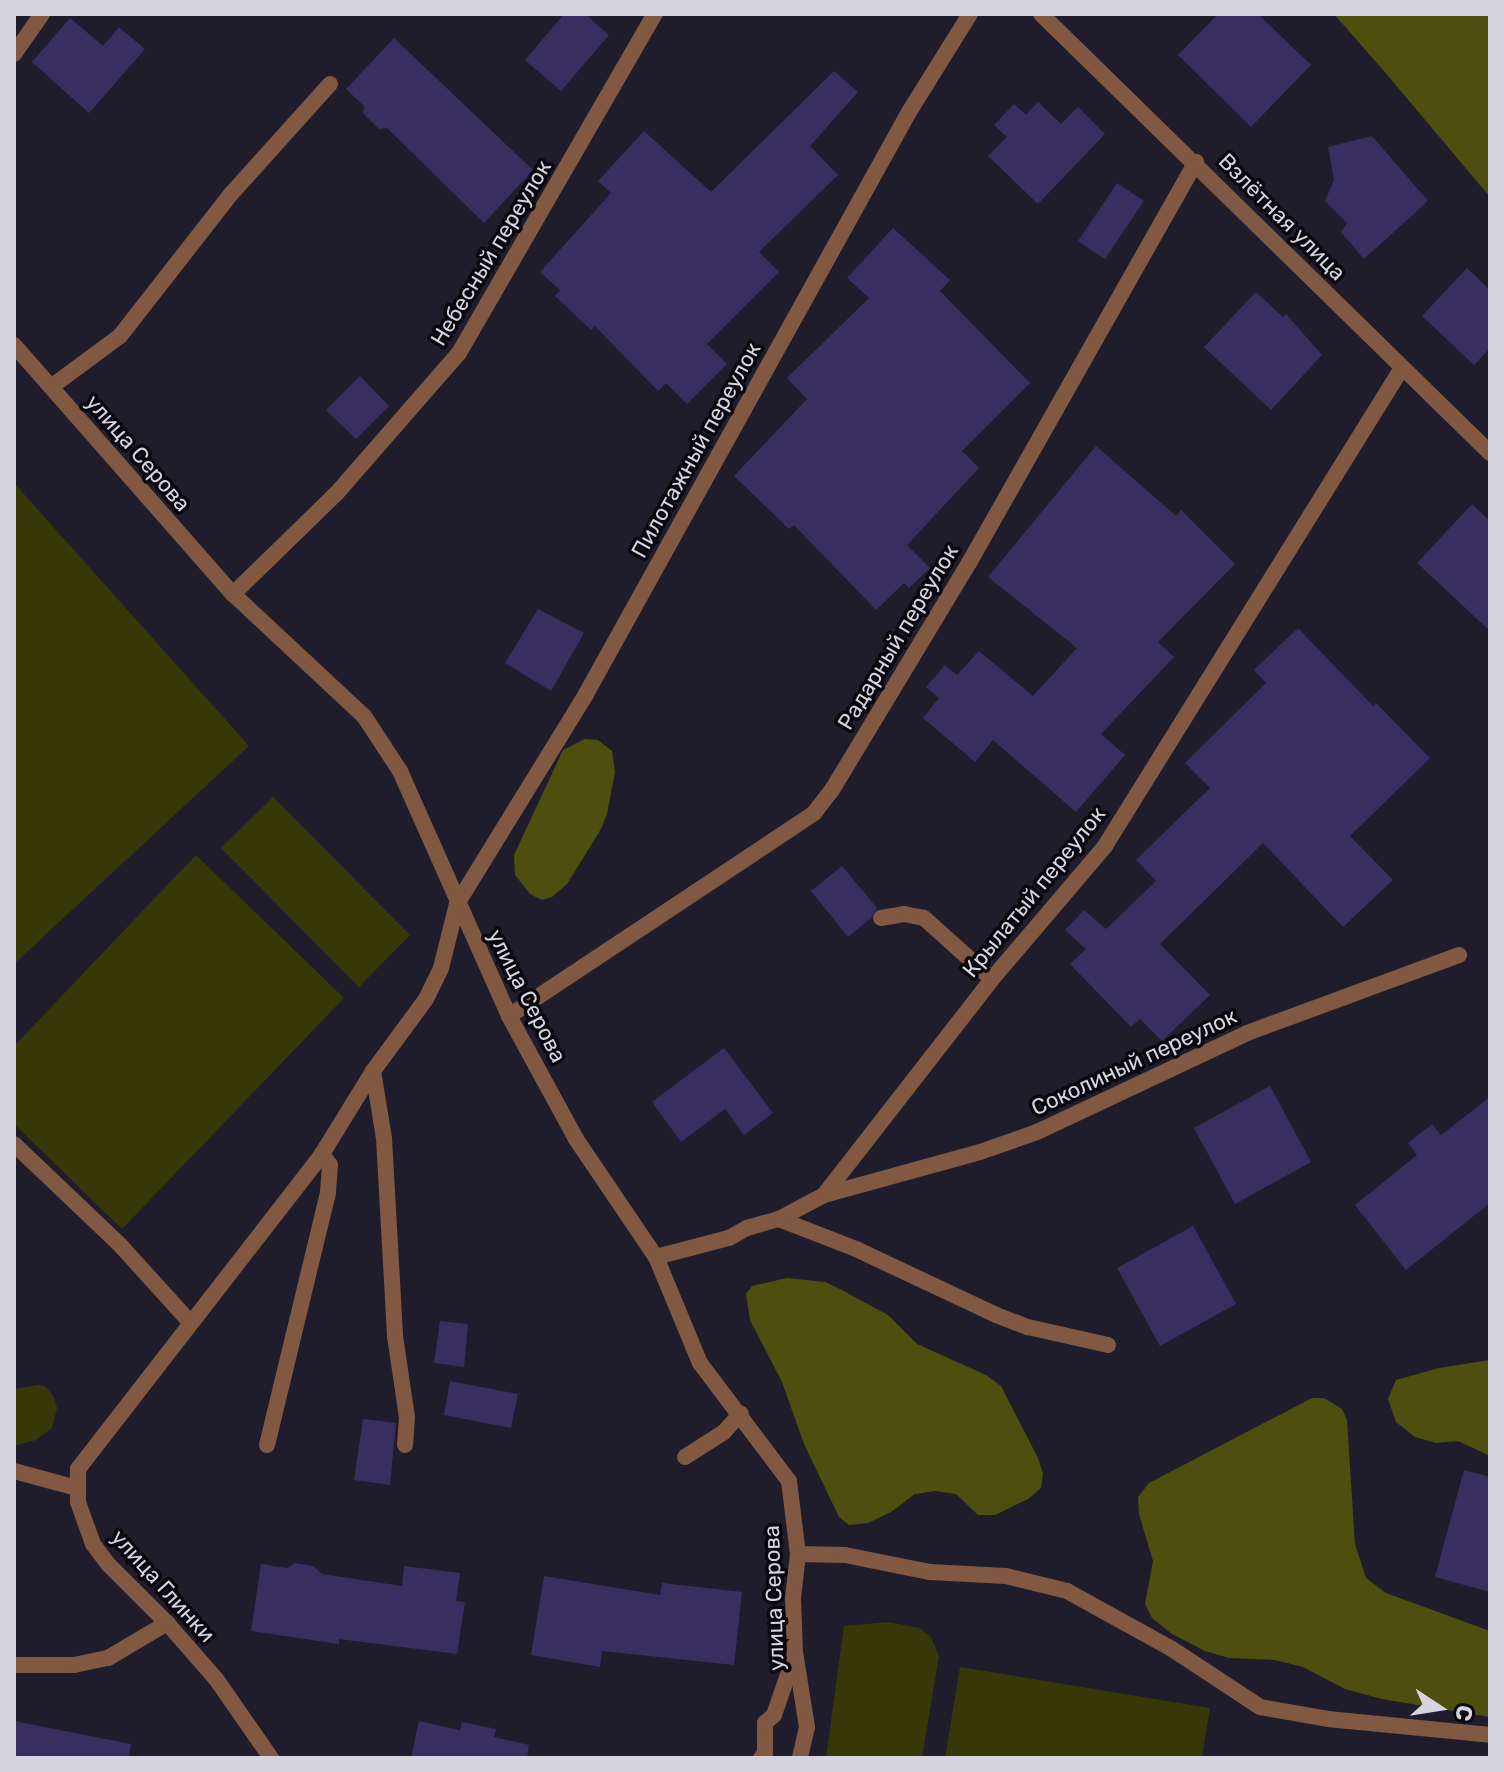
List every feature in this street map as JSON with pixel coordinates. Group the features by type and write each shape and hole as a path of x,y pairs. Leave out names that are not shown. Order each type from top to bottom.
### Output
{"lane":[{"path":"14,54 42,14"},
{"name":"Небесный переулок","path":"233,594 336,494 459,353 655,14"},
{"name":"Пилотажный переулок","path":"77,1488 78,1469 88,1454 322,1154 373,1071 426,999 441,968 457,904 586,694 909,112 970,14"},
{"name":"Взлётная улица","path":"1041,14 1196,162 1490,453"},
{"path":"51,387 120,336 231,194 330,84"},
{"name":"Радарный переулок","path":"509,1016 814,813 832,790 969,563 1196,162"},
{"name":"улица Серова","path":"14,345 233,594 364,716 400,771 509,1016 576,1139 656,1257 700,1363 741,1413 789,1481 798,1554 793,1598 795,1652 807,1727 800,1758"},
{"name":"Крылатый переулок","path":"656,1257 729,1238 747,1228 779,1219 824,1195 992,979 1105,846 1402,368"},
{"path":"881,918 904,914 924,918 992,979"},
{"name":"Соколиный переулок","path":"824,1195 980,1152 1037,1132 1247,1033 1459,955"},
{"path":"373,1071 384,1138 395,1336 407,1417 405,1445"},
{"path":"14,1144 121,1246 190,1322"},
{"path":"267,1445 328,1192 330,1165 322,1154"},
{"path":"779,1219 856,1249 996,1315 1028,1327 1108,1345"},
{"path":"685,1457 724,1432 741,1413"},
{"path":"14,1471 77,1488"},
{"name":"улица Глинки","path":"77,1488 78,1502 93,1544 216,1679 271,1758"},
{"path":"798,1554 845,1555 930,1572 1006,1576 1067,1591 1172,1649 1260,1707 1328,1719 1490,1735"},
{"path":"14,1665 74,1665 108,1658 167,1623"},
{"path":"761,1758 765,1753 765,1723 774,1715 795,1652"},
{"path":"807,1727 808,1758"}],"shaded area":[{"path":"1334,14 1490,14 1490,197 1389,77"},
{"path":"14,483 249,746 14,964"},
{"path":"585,739 598,740 612,751 615,772 607,814 567,884 552,897 542,900 530,894 515,875 514,855 563,750"},
{"path":"273,797 410,935 359,987 221,848"},
{"path":"196,855 344,998 122,1229 14,1124 14,1046"},
{"path":"787,1278 825,1282 836,1287 888,1315 917,1344 986,1375 1001,1386 1038,1458 1043,1473 1041,1488 1028,1499 995,1515 978,1515 956,1494 935,1491 915,1494 891,1512 868,1523 849,1525 839,1517 804,1444 782,1382 750,1320 746,1294 752,1286"},
{"path":"1490,1360 1490,1456 1458,1441 1436,1443 1415,1437 1396,1422 1388,1399 1396,1380 1439,1368"},
{"path":"39,1385 46,1387 54,1397 57,1408 52,1428 36,1440 14,1446 14,1389"},
{"path":"1312,1398 1324,1398 1342,1409 1347,1420 1355,1544 1366,1578 1386,1593 1490,1631 1490,1717 1382,1699 1345,1689 1303,1667 1275,1660 1229,1658 1205,1651 1172,1634 1152,1618 1145,1604 1153,1561 1139,1514 1138,1497 1149,1483"},
{"path":"889,1622 919,1628 931,1637 939,1656 922,1758 826,1758 844,1626"},
{"path":"960,1667 1210,1708 1202,1758 945,1758"}],"building":[{"path":"564,14 585,14 609,35 561,91 525,60"},
{"path":"1218,14 1258,14 1311,65 1251,127 1178,55"},
{"path":"70,18 103,46 119,27 145,49 89,113 32,62"},
{"path":"394,38 533,170 484,223 387,128 379,129 363,113 364,106 346,89"},
{"path":"834,71 858,92 810,146 838,175 759,252 779,272 707,344 727,364 687,404 666,383 658,391 595,326 591,330 555,296 560,290 540,272 611,193 598,181 644,131 711,192"},
{"path":"1038,102 1061,124 1078,107 1105,134 1038,204 988,156 1007,137 994,125 1014,104 1026,115"},
{"path":"1372,136 1428,201 1364,259 1341,232 1347,223 1325,201 1334,180 1328,147"},
{"path":"1117,183 1144,201 1105,259 1078,241"},
{"path":"893,228 950,280 940,291 1030,383 962,451 979,468 907,545 930,568 909,588 904,583 876,610 794,525 789,529 734,476 807,399 787,378 869,298 847,278"},
{"path":"1467,268 1490,290 1490,348 1474,365 1422,316"},
{"path":"1256,292 1283,317 1286,314 1322,355 1271,410 1204,347"},
{"path":"360,376 389,406 356,439 326,410"},
{"path":"1096,446 1176,516 1181,510 1235,564 1158,642 1174,657 1101,734 1125,755 1076,812 993,740 975,762 923,718 939,698 926,687 945,665 957,675 979,651 1033,696 1077,648 988,577"},
{"path":"1472,504 1490,521 1490,631 1417,563"},
{"path":"538,609 584,633 551,691 505,663"},
{"path":"1298,628 1373,706 1376,703 1430,758 1350,836 1393,880 1343,927 1263,843 1160,944 1210,995 1162,1041 1140,1019 1131,1027 1070,964 1086,949 1065,930 1084,910 1106,929 1156,881 1136,860 1210,788 1185,763 1266,683 1254,670"},
{"path":"842,866 877,908 870,919 848,937 811,891"},
{"path":"724,1048 773,1113 744,1135 725,1109 681,1142 652,1102"},
{"path":"1270,1086 1311,1162 1235,1204 1194,1128"},
{"path":"1490,1097 1490,1203 1406,1270 1355,1205 1417,1155 1408,1143 1432,1124 1441,1135"},
{"path":"1193,1226 1236,1304 1160,1346 1117,1268"},
{"path":"440,1321 468,1324 464,1367 434,1363"},
{"path":"450,1381 518,1394 511,1428 444,1415"},
{"path":"363,1419 396,1423 390,1485 354,1480"},
{"path":"1464,1470 1490,1477 1490,1592 1435,1577"},
{"path":"295,1563 313,1566 322,1574 402,1586 404,1566 460,1573 456,1601 465,1602 457,1654 339,1639 339,1644 251,1631 261,1564 287,1568"},
{"path":"544,1576 660,1595 662,1583 742,1592 734,1665 602,1651 600,1667 531,1655"},
{"path":"14,1721 131,1744 129,1758 14,1758"},
{"path":"419,1721 460,1730 462,1722 496,1729 494,1737 529,1745 527,1758 411,1758"}]}
